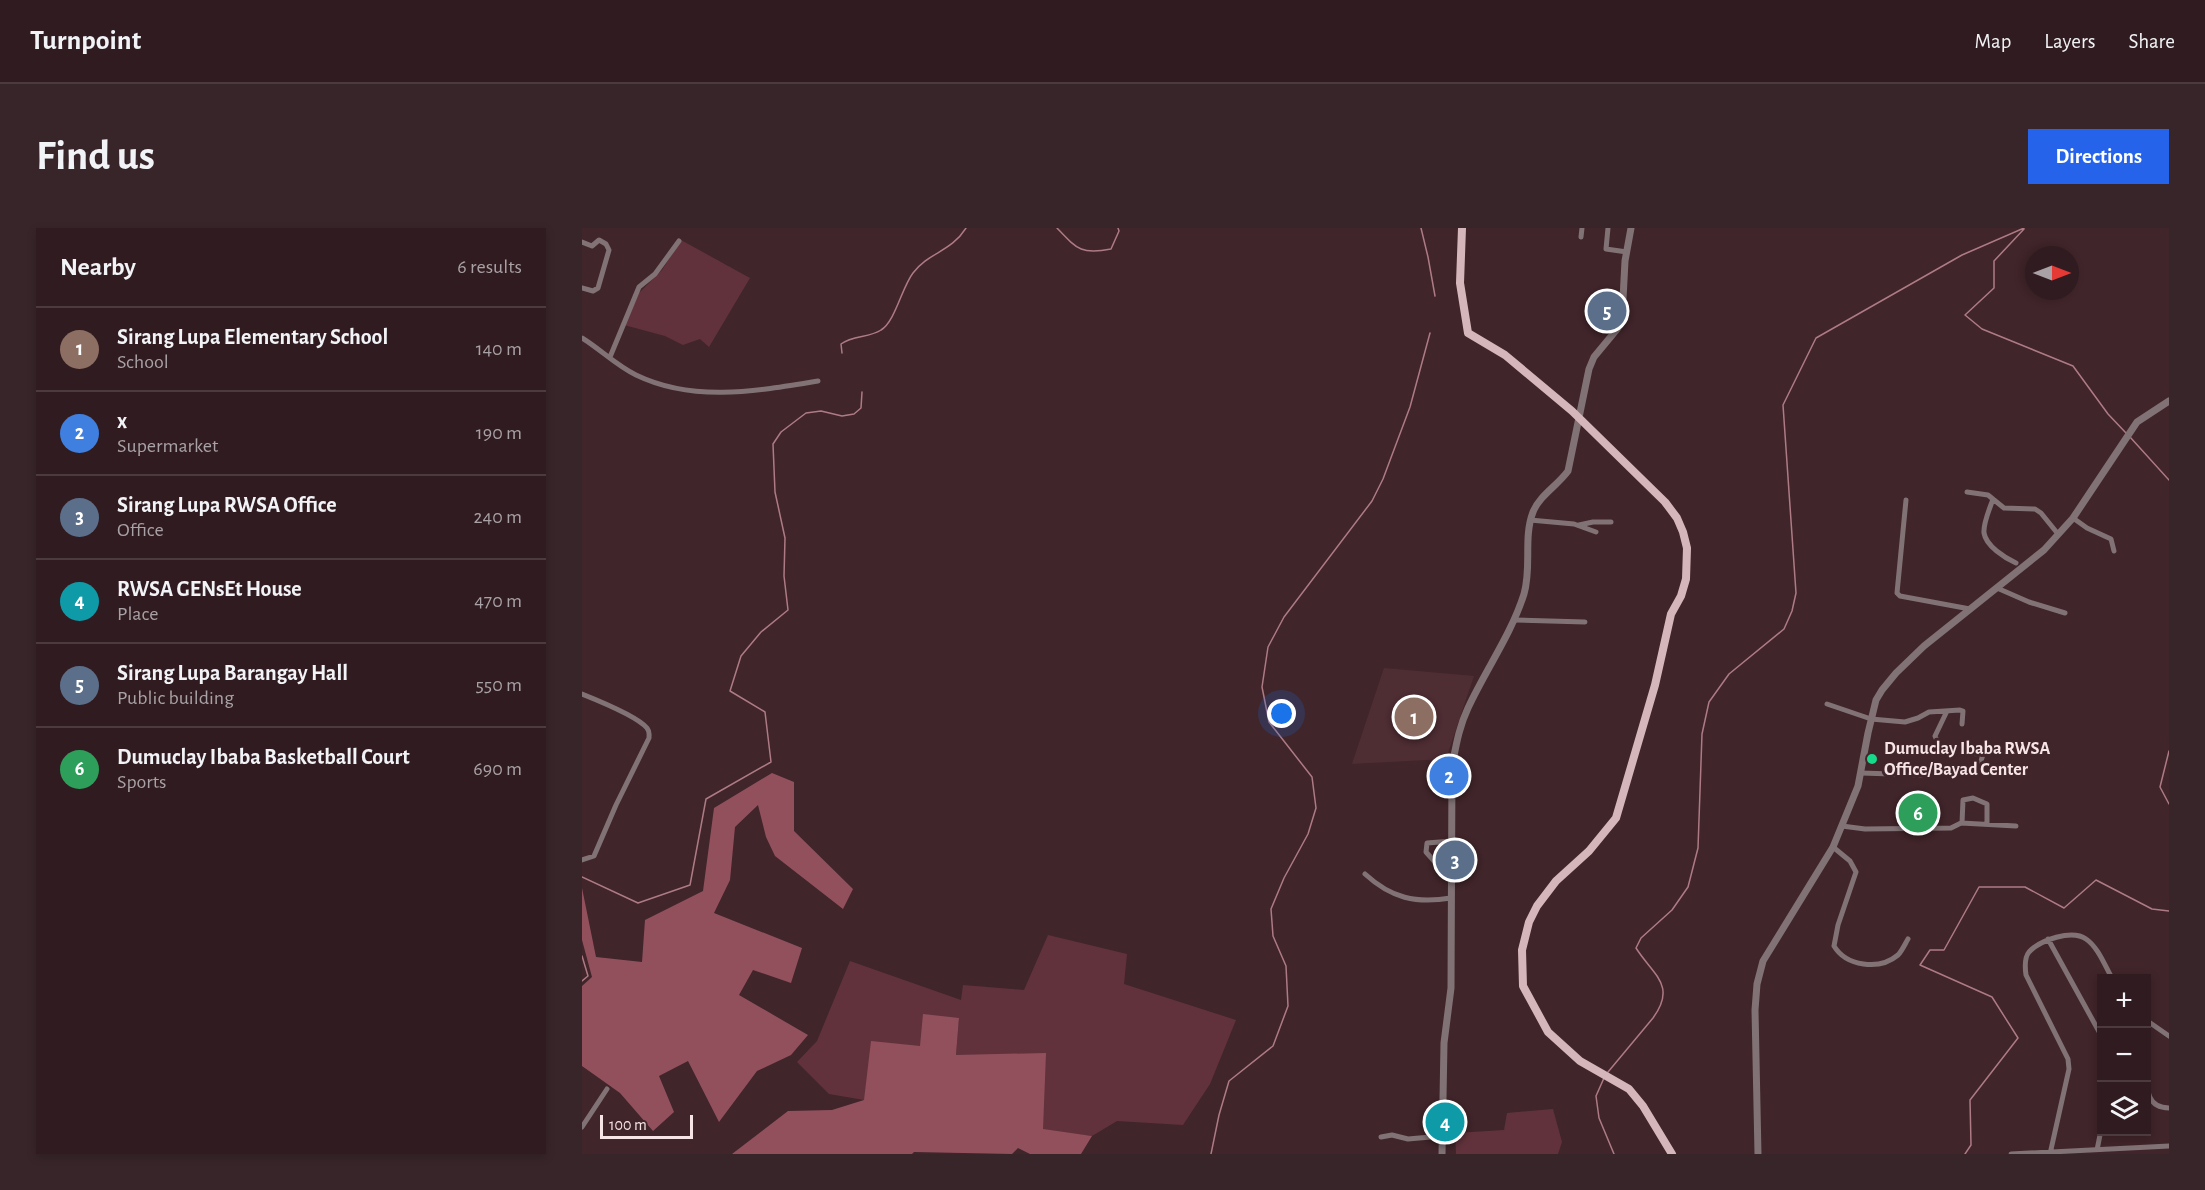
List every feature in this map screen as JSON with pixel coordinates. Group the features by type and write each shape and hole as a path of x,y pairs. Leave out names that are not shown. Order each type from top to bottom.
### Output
{"main road":[{"path":"1462,228 1460,284 1468,333 1505,355 1579,418 1665,502 1677,518 1683,532 1687,563 1686,579 1681,596 1671,614 1655,685 1616,818 1589,851 1556,881 1537,906 1529,922 1522,950 1523,986 1548,1032 1580,1061 1629,1089 1643,1106 1672,1154"}],"street":[{"path":"1581,237 1582,228"},
{"path":"1608,228 1606,249 1626,252"},
{"path":"1442,1154 1444,1043 1451,988 1452,766 1458,734 1467,709 1514,621 1527,582 1530,520 1537,504 1561,481 1572,461 1587,379 1594,357 1615,333 1622,318 1626,252 1631,228"},
{"path":"582,242 592,246 599,240 606,243 609,250 598,288 593,291 582,288"},
{"path":"610,357 639,287 655,274 679,241"},
{"path":"582,338 634,375 671,388 727,393 818,381"},
{"path":"1758,1154 1755,1010 1757,984 1763,961 1833,847 1858,786 1871,719 1882,690 1906,662 2044,550 2073,518 2128,434 2144,416 2169,401"},
{"path":"1967,492 1988,495 2004,508 2035,509 2058,534"},
{"path":"1993,499 1984,528 1985,536 2006,558 2016,563"},
{"path":"1906,500 1897,593 1900,596 1970,609"},
{"path":"2073,518 2087,528 2111,539 2115,551"},
{"path":"1530,520 1579,525 1596,532"},
{"path":"1579,525 1611,522"},
{"path":"1997,588 2029,602 2065,613"},
{"path":"1514,621 1584,622"},
{"path":"582,694 645,726 649,733 649,738 594,855 582,860"},
{"path":"1827,704 1871,719 1908,722 1929,712 1962,710 1962,724"},
{"path":"1939,745 1935,736 1947,711"},
{"path":"1861,773 1923,775 1974,771 1978,770 1983,755 1972,753"},
{"path":"1962,823 1963,800 1973,798 1987,804 1988,824"},
{"path":"1842,825 1865,829 1951,828 1962,823 2016,826"},
{"path":"1451,865 1434,861 1426,852 1426,847 1431,841 1452,841"},
{"path":"1833,847 1850,861 1856,872 1838,925 1834,946 1839,954 1856,963 1874,964 1890,960 1899,954 1908,939"},
{"path":"1365,874 1382,890 1416,900 1431,902 1451,898"},
{"path":"2050,1152 2069,1069 2068,1059 2026,975 2025,964 2028,953 2048,939 2077,935 2086,939 2095,948 2110,974"},
{"path":"2048,939 2097,1028"},
{"path":"2151,1028 2169,1036"},
{"path":"2147,1082 2151,1102 2161,1108 2169,1108"},
{"path":"582,1127 607,1089"},
{"path":"1381,1137 1397,1136 1408,1139 1442,1136"},
{"path":"2097,1150 2100,1136"},
{"path":"2011,1154 2169,1146"}],"shaded area":[{"path":"681,240 750,278 709,347 700,339 683,345 665,336 624,325 639,293 662,270"},
{"path":"1384,668 1474,676 1446,759 1352,764"},
{"path":"772,773 794,782 794,831 853,889 843,909 775,856 766,837 758,805 735,827 730,880 714,913 802,948 791,983 753,970 739,995 808,1035 791,1055 757,1071 719,1122 688,1061 659,1076 674,1112 653,1131 620,1093 582,1066 582,986 592,977 582,940 582,888 596,957 642,962 645,920 703,891 714,808"},
{"path":"1904,805 1931,805 1931,821 1904,821"},
{"path":"1048,935 1127,954 1124,984 1236,1020 1210,1084 1183,1125 1117,1121 1092,1136 1043,1130 956,1055 959,1018 920,1046 864,1100 829,1094 797,1062 817,1041 850,961 961,1000 963,985 1024,990"},
{"path":"923,1014 959,1018 956,1055 1046,1053 1043,1129 1092,1136 1081,1154 1030,1154 1018,1148 1012,1154 914,1152 912,1154 732,1154 788,1111 832,1110 864,1100 871,1041 920,1046"},
{"path":"1553,1109 1562,1142 1558,1154 1456,1154 1455,1133 1504,1130 1507,1113"}],"waterway":[{"path":"842,353 841,344 876,333 886,326 913,273 926,260 954,242 966,228"},
{"path":"1057,228 1080,249 1086,251 1111,249 1119,231 1118,228"},
{"path":"1421,228 1435,296"},
{"path":"1608,1072 1653,1018 1663,997 1660,981 1636,948 1641,938 1672,910 1688,887 1698,848 1702,734 1709,702 1729,674 1784,629 1792,611 1796,593 1783,405 1816,338 1962,255 2024,228"},
{"path":"2024,229 1994,261 1994,288 1965,315 1982,329 2073,366 2108,414 2126,433"},
{"path":"1211,1154 1229,1081 1273,1046 1288,1006 1286,966 1273,936 1271,909 1284,878 1308,834 1316,808 1312,777 1269,722 1262,687 1268,647 1284,617 1372,501 1383,479 1410,407 1430,333"},
{"path":"582,877 638,903 690,885 706,799 771,762 765,712 730,691 741,656 761,632 788,610 784,576 785,538 775,492 773,444 781,432 806,413 821,411 842,416 854,414 861,408 862,392"},
{"path":"2130,437 2169,480"},
{"path":"2169,751 2160,787 2169,804"},
{"path":"1965,1154 1971,1145 1970,1100 2018,1038 1992,997 1920,965 1930,950 1944,950 1979,887 2025,887 2064,908 2096,880 2152,909 2169,911"},
{"path":"582,956 588,976 582,981"},
{"path":"1604,1078 1596,1096 1599,1118 1614,1154"}],"place":[{"name":"Sirang Lupa Barangay Hall","path":"1607,311"},
{"name":"Sirang Lupa Elementary School","path":"1414,717"},
{"name":"Dumuclay Ibaba RWSA Office/Bayad Center","path":"1872,759"},
{"name":"x","path":"1449,776"},
{"name":"Dumuclay Ibaba Basketball Court","path":"1918,813"},
{"name":"Sirang Lupa RWSA Office","path":"1455,860"},
{"name":"RWSA GENsEt House","path":"1445,1122"}]}
